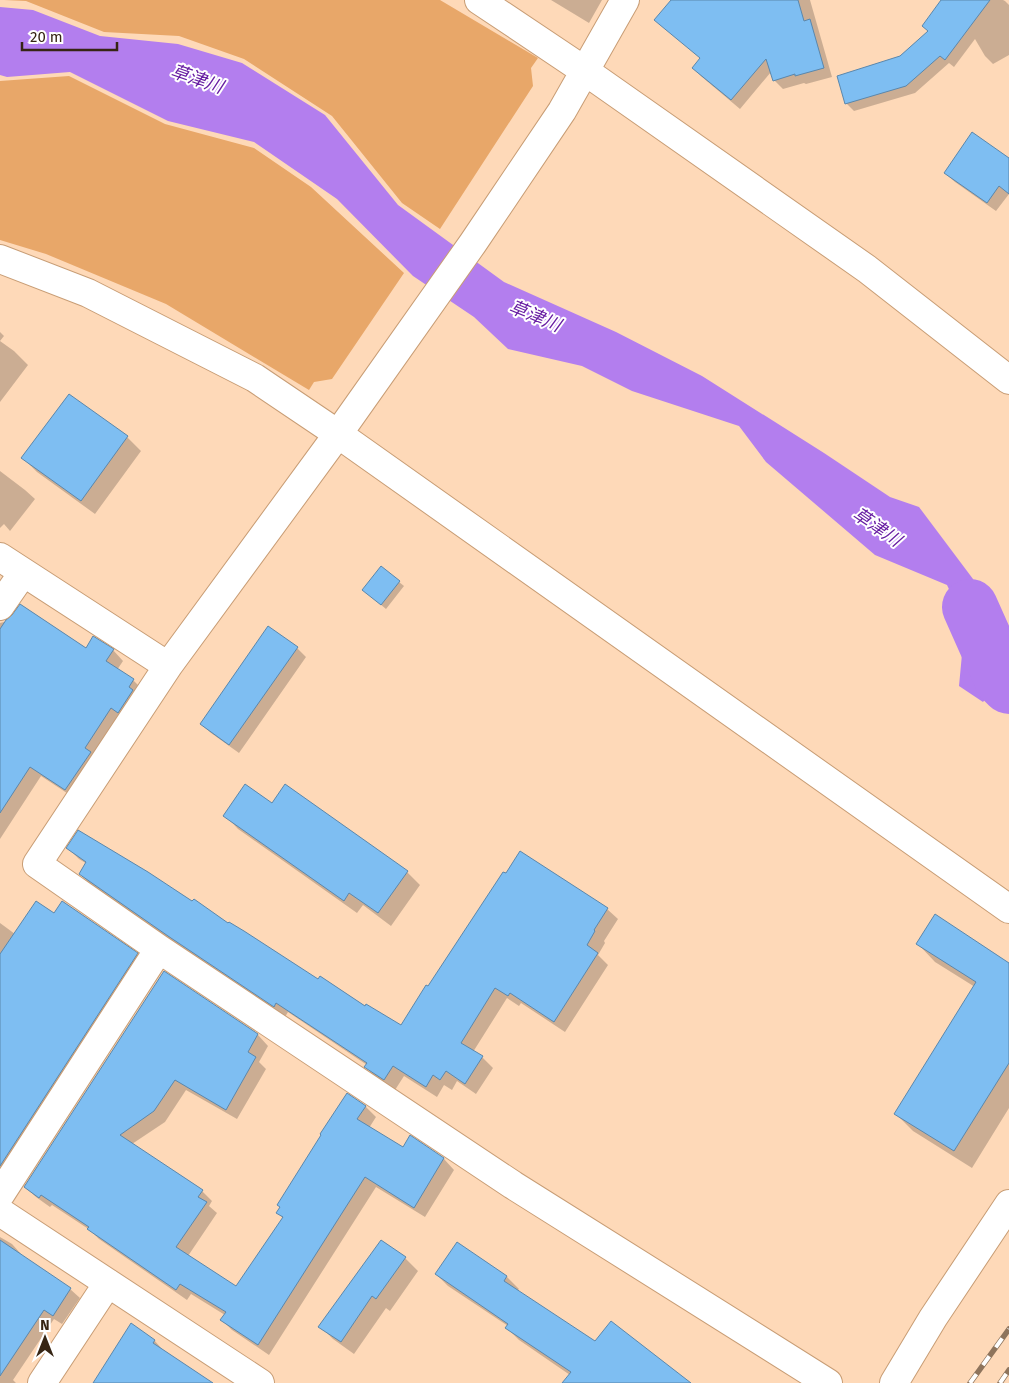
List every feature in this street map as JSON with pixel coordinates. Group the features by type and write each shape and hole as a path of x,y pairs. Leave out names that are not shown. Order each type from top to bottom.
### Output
{"street":[{"path":"479,0 585,71 867,269 1009,380"},
{"path":"625,0 562,111 473,243 338,434 168,666 38,864 159,949 513,1185 828,1383"},
{"path":"0,259 88,293 255,378 338,434 1009,909"},
{"path":"0,557 168,666"},
{"path":"0,606 23,573"},
{"path":"0,1196 159,949"},
{"path":"894,1383 933,1318 1009,1204"},
{"path":"0,1212 108,1283 226,1374 260,1383"},
{"path":"42,1383 108,1283"}],"shaded area":[{"path":"4,0 440,0 538,58 531,68 533,86 440,229 402,203 332,116 244,59 179,36 104,32 26,1"},
{"path":"69,76 165,124 254,148 311,187 404,273 332,379 314,382 309,390 166,304 46,254 0,240 0,81"}],"water":[{"path":"0,7 33,10 100,36 178,44 242,63 325,115 398,205 504,282 616,332 702,376 890,497 919,507 973,579 991,628 1009,652 1009,662 1002,679 983,702 959,686 964,633 956,604 947,585 875,555 766,462 739,426 632,391 582,366 508,349 474,317 413,276 337,199 254,142 168,121 70,72 7,77 0,75"}],"building":[{"path":"671,0 798,0 804,21 810,19 824,68 773,81 766,59 731,100 692,68 700,58 654,20"},
{"path":"941,0 990,0 945,60 940,56 906,86 845,104 837,76 900,56 928,31 922,26"},
{"path":"972,132 1009,158 1009,194 999,186 987,203 944,173"},
{"path":"69,394 128,436 81,501 21,458"},
{"path":"381,566 400,581 381,605 362,590"},
{"path":"20,604 86,648 93,636 114,649 106,661 134,679 129,687 133,690 118,713 111,708 85,748 91,752 65,790 30,767 0,813 0,629"},
{"path":"268,626 298,647 229,745 200,724"},
{"path":"245,784 272,803 285,784 408,871 378,913 349,893 344,901 223,816"},
{"path":"78,830 192,901 194,899 228,923 244,931 318,979 320,976 365,1006 366,1004 401,1025 503,872 506,873 520,851 608,908 587,945 598,953 554,1022 510,993 508,996 495,988 461,1043 483,1056 465,1084 446,1071 440,1080 433,1075 426,1087 393,1066 384,1080 364,1067 367,1063 276,1003 274,1007 79,874 86,862 66,848"},
{"path":"36,901 54,913 62,901 138,953 0,1166 0,954"},
{"path":"935,914 1009,963 1009,1063 954,1151 894,1114 976,982 916,944"},
{"path":"164,971 258,1034 248,1052 256,1057 226,1110 175,1080 154,1111 120,1135 203,1190 198,1197 207,1202 176,1247 236,1286 283,1217 276,1213 280,1207 277,1205 347,1093 366,1106 357,1119 403,1147 410,1135 444,1158 414,1208 365,1177 258,1345 220,1320 226,1312 180,1284 176,1290 87,1229 89,1227 41,1195 39,1198 24,1187"},
{"path":"0,1240 71,1288 53,1316 44,1310 0,1376"},
{"path":"381,1240 406,1257 376,1299 372,1296 341,1342 318,1327"},
{"path":"457,1242 507,1276 504,1281 595,1341 611,1321 691,1383 562,1383 571,1372 505,1328 508,1324 435,1274"},
{"path":"131,1323 155,1340 153,1343 213,1383 93,1383"}],"waterway":[{"name":"草津川","path":"970,607 1002,679 1009,686"}],"railway":[{"path":"970,1383 1009,1329"},
{"path":"1000,1383 1009,1370"}]}
